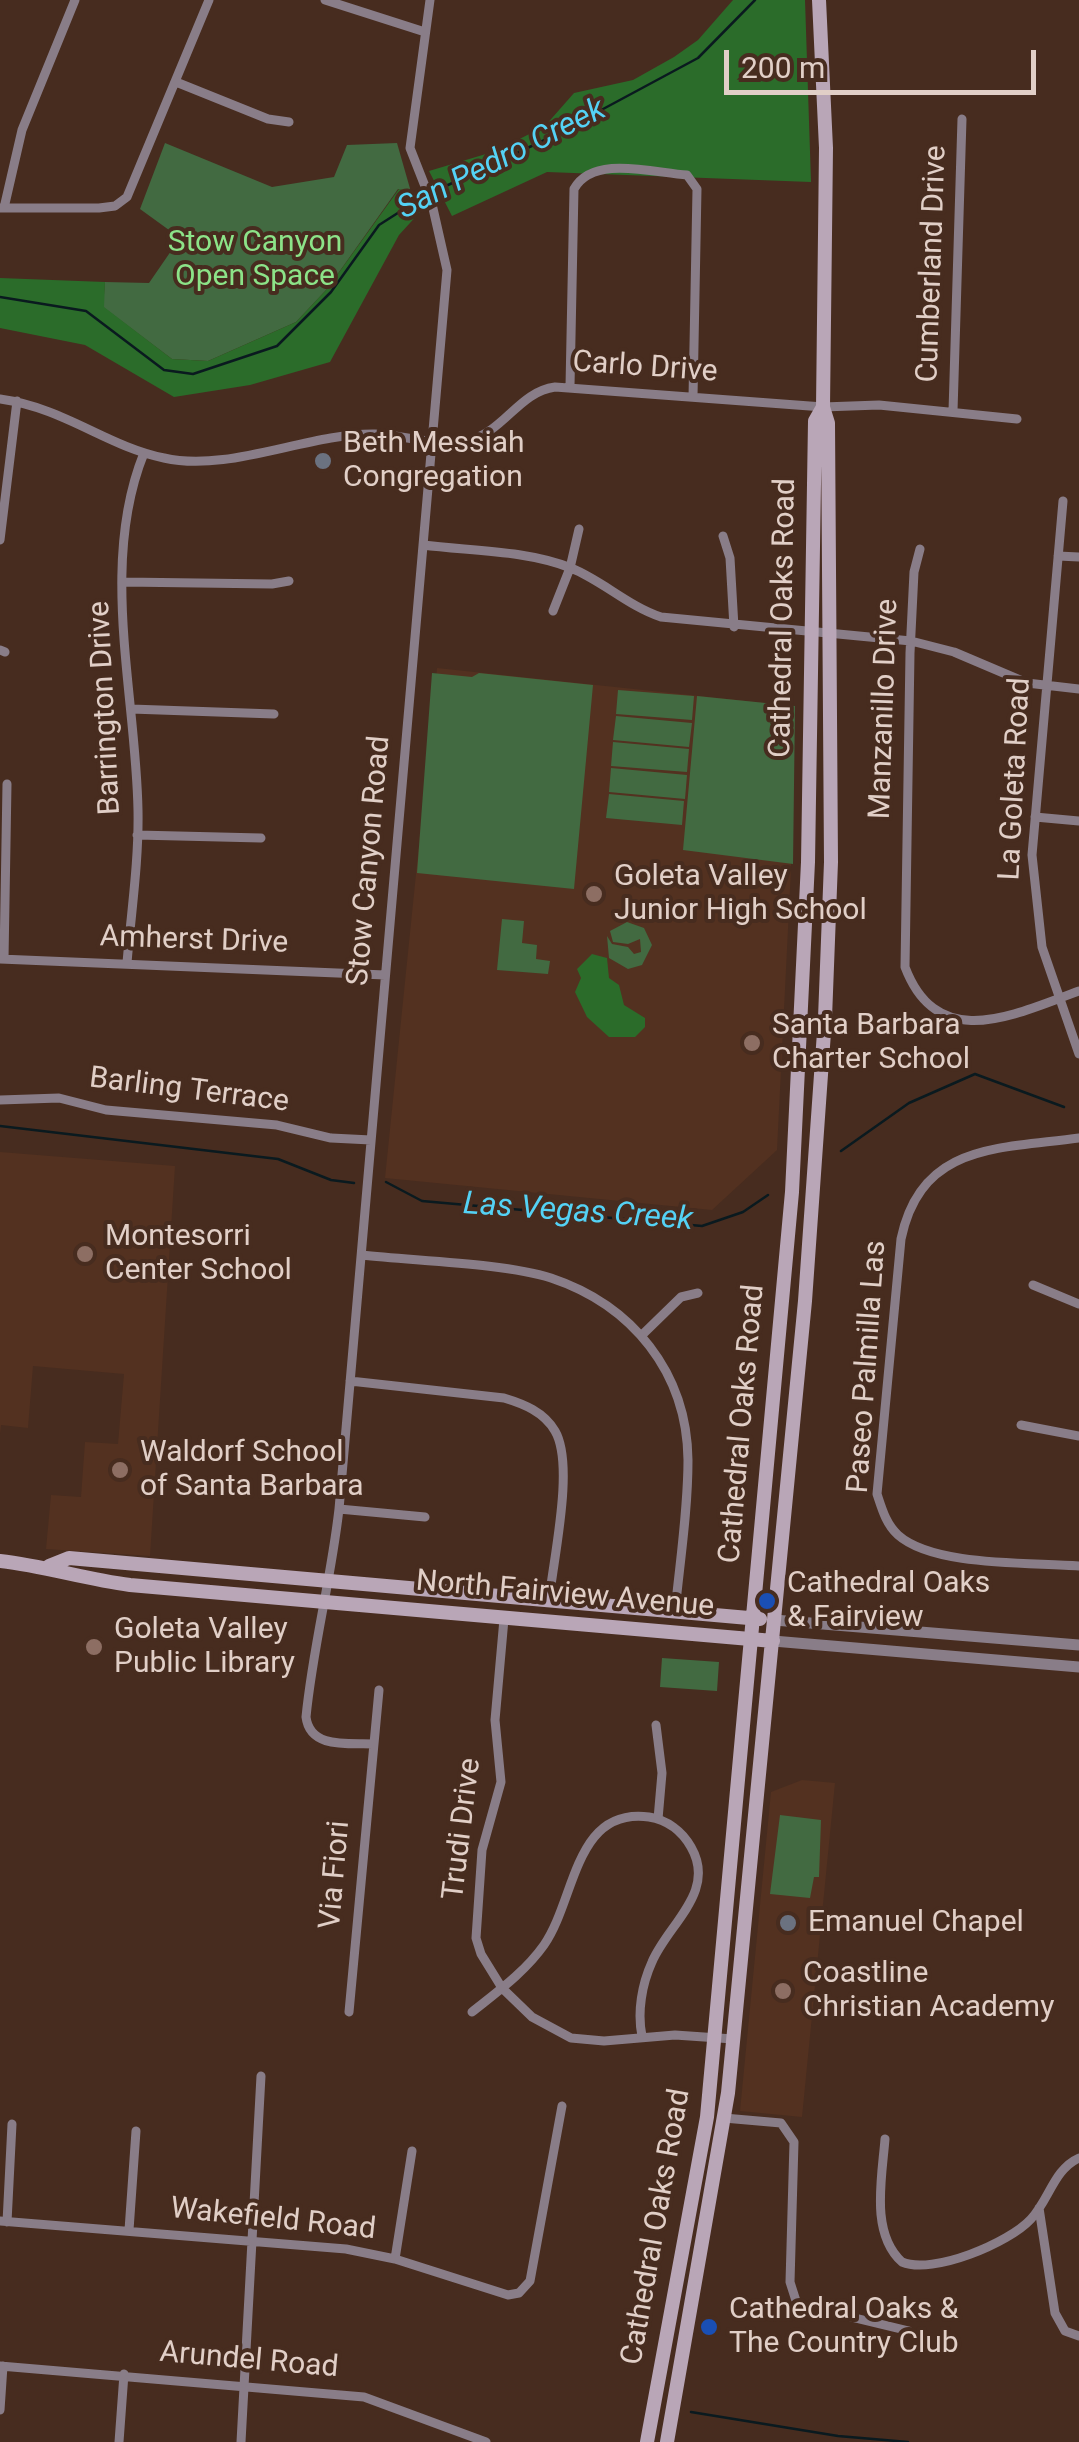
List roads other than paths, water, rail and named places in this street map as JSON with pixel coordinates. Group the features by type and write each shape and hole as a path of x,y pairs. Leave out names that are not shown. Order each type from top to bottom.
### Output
{"main road":[{"name":"Cathedral Oaks Road","path":"666,2442 724,2118 733,2039 773,1641 826,1018 831,635 828,422 824,407 826,148 820,0"},
{"name":"Cathedral Oaks Road","path":"647,2442 701,2152 754,1618 802,1017 815,422 824,407"},
{"name":"North Fairview Avenue","path":"50,1566 69,1558 774,1620"},
{"name":"North Fairview Avenue","path":"0,1561 50,1566 66,1576 115,1583 773,1641"}],"street":[{"path":"75,0 22,130 2,208 99,208 115,206 126,197 209,0"},
{"path":"325,0 425,32"},
{"name":"Stow Canyon Road","path":"373,1744 324,1740 308,1730 314,1650 320,1616 328,1602 338,1509 447,270 432,204 410,148 430,0"},
{"path":"176,82 268,120 290,122"},
{"name":"Cumberland Drive","path":"953,411 962,119"},
{"path":"570,386 574,189 580,178 589,171 606,169 687,176 697,189 693,397"},
{"name":"Carlo Drive","path":"0,399 51,409 144,453 188,461 346,436 476,438 542,389 570,386 824,407 878,404 1017,419"},
{"path":"0,540 17,401"},
{"name":"Barrington Drive","path":"128,963 138,835 124,582 130,494 144,453"},
{"name":"La Goleta Road","path":"1063,502 1034,817 1034,890 1042,947 1079,1054"},
{"path":"552,611 570,568 579,529"},
{"path":"723,536 730,558 734,627"},
{"path":"423,545 524,557 570,568 639,610 689,623 911,641 1046,686 1079,689"},
{"name":"Manzanillo Drive","path":"920,549 914,572 911,641 903,944 912,983 932,1008 966,1022 986,1021 1079,991"},
{"path":"1058,556 1079,557"},
{"path":"124,582 289,581"},
{"path":"130,709 274,714"},
{"path":"2,959 8,784"},
{"path":"1034,817 1079,821"},
{"path":"138,835 261,838"},
{"name":"Amherst Drive","path":"2,959 386,975"},
{"name":"Barling Terrace","path":"0,1100 59,1098 106,1110 276,1125 330,1138 372,1140"},
{"name":"Paseo Palmilla Las","path":"1079,1138 961,1158 934,1172 912,1200 900,1238 878,1494 886,1520 898,1534 930,1553 1079,1566"},
{"path":"362,1254 548,1277 606,1304 642,1335 667,1371 686,1436 687,1483 675,1612"},
{"path":"1034,1284 1079,1304"},
{"path":"642,1335 681,1297 698,1292"},
{"path":"350,1380 504,1398 524,1404 549,1422 558,1434 563,1466 549,1601"},
{"path":"1021,1426 1079,1436"},
{"path":"338,1509 425,1517"},
{"name":"Trudi Drive","path":"504,1619 496,1720 501,1782 482,1850 476,1938 502,1988 532,2017 571,2038 733,2039"},
{"name":"North Fairview Avenue","path":"774,1620 1079,1646"},
{"name":"North Fairview Avenue","path":"773,1641 1079,1666"},
{"name":"Via Fiori","path":"349,2012 379,1690"},
{"path":"656,1725 662,1773 658,1818"},
{"path":"472,2012 530,1963 550,1935 566,1904 586,1844 598,1829 625,1818 658,1818 686,1838 694,1852 698,1880 690,1906 651,1963 640,2011 642,2036"},
{"path":"241,2442 261,2076"},
{"name":"Wakefield Road","path":"4,2222 250,2240 395,2259 508,2296 528,2286 562,2106"},
{"path":"724,2118 781,2124 794,2142 790,2282 797,2304 908,2331"},
{"path":"4,2222 12,2124"},
{"path":"129,2230 136,2130"},
{"path":"885,2139 883,2221 893,2254 902,2262 924,2268 1002,2242 1039,2208 1068,2163 1079,2158"},
{"path":"395,2259 412,2151"},
{"path":"1039,2208 1055,2314 1065,2331 1079,2336"},
{"path":"0,2410 2,2366"},
{"name":"Arundel Road","path":"2,2366 364,2397 486,2442"},
{"path":"119,2442 124,2374"}],"waterway":[{"name":"San Pedro Creek","path":"433,192 551,137 698,58 755,0"},
{"name":"San Pedro Creek","path":"0,297 86,311 164,370 193,374 277,346 331,292 379,225 426,195"},
{"name":"Las Vegas Creek","path":"841,1151 909,1103 975,1074 1064,1107"},
{"name":"Las Vegas Creek","path":"0,1126 278,1159 331,1180 354,1183"},
{"name":"Las Vegas Creek","path":"386,1182 422,1201 702,1226 743,1212 768,1195"},
{"path":"691,2412 838,2436 908,2442"}],"place":[{"name":"Beth Messiah Congregation","path":"323,461"},
{"name":"Goleta Valley Junior High School","path":"594,894"},
{"name":"Santa Barbara Charter School","path":"752,1043"},
{"name":"Montesorri Center School","path":"85,1254"},
{"name":"Waldorf School of Santa Barbara","path":"120,1470"},
{"name":"Cathedral Oaks & Fairview","path":"767,1601"},
{"name":"Goleta Valley Public Library","path":"94,1647"},
{"name":"Emanuel Chapel","path":"788,1923"},
{"name":"Coastline Christian Academy","path":"783,1991"},
{"name":"Cathedral Oaks & The Country Club","path":"709,2327"}],"park label":[{"name":"Stow Canyon Open Space","path":"255,260"}]}
